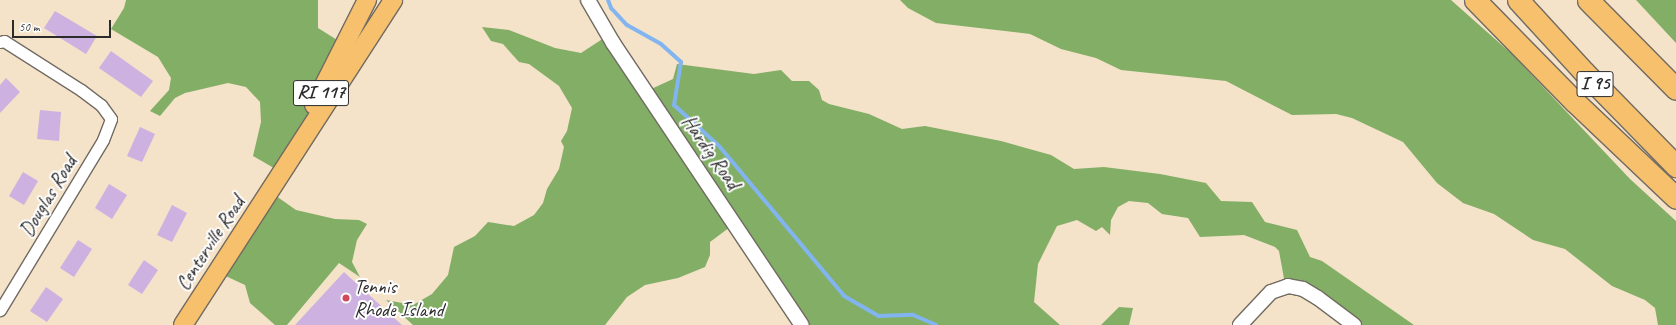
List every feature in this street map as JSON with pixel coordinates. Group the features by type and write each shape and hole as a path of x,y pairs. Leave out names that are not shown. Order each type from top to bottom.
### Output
{"highway":[{"path":"1475,0 1592,118 1676,198"},
{"name":"I 95","path":"1518,0 1584,72 1676,166"},
{"name":"I 95","path":"1595,5 1676,89"}],"main road":[{"name":"Centerville Road","path":"273,185 367,0"},
{"name":"Centerville Road","path":"183,325 393,0"}],"street":[{"name":"Hardig Road","path":"588,0 614,43 802,325"},
{"name":"Douglas Road","path":"0,42 4,41 81,90 101,105 111,119 103,140 0,310"},
{"path":"1240,325 1271,292 1288,286 1303,290 1318,298 1354,325"}],"green space":[{"path":"126,0 318,0 318,28 342,43 359,47 279,171 253,156 261,122 260,102 246,87 228,83 185,93 175,98 160,116 150,111 169,90 171,78 158,57 111,29 124,8"},
{"path":"900,0 1451,0 1513,55 1630,179 1676,221 1676,325 1658,325 1655,308 1645,300 1612,286 1565,249 1533,240 1494,214 1463,203 1437,183 1403,142 1352,118 1336,114 1292,115 1226,81 1121,70 1096,58 1061,49 1030,34 936,23 908,8"},
{"path":"1636,0 1676,0 1676,43"},
{"path":"482,27 509,30 555,48 581,53 607,36 649,90 673,79 677,64 754,74 781,70 792,81 809,81 819,90 822,100 829,104 869,114 902,129 925,126 1001,141 1051,155 1074,169 1104,167 1160,174 1206,183 1221,201 1252,202 1265,222 1297,230 1310,257 1322,261 1414,325 1352,325 1285,284 1279,251 1275,247 1244,235 1200,237 1188,218 1162,214 1148,203 1129,201 1118,207 1111,220 1110,235 1102,227 1096,231 1077,220 1057,226 1038,264 1034,302 1060,325 802,325 734,224 710,242 710,255 705,267 678,278 645,285 627,297 605,325 413,325 386,300 413,305 432,294 448,275 454,247 475,236 488,222 514,226 534,215 543,203 547,189 559,169 564,147 561,141 567,131 572,108 559,86 529,64 519,62 503,44 491,41"},
{"path":"269,191 296,210 335,219 359,220 367,224 357,240 352,262 360,277 339,263 287,325 275,325 250,303 245,285 217,272"},
{"path":"1119,307 1133,308 1129,325 1101,325"}],"building":[{"path":"55,11 97,36 86,54 44,28"},
{"path":"111,51 153,81 141,97 99,68"},
{"path":"6,78 20,92 0,113 0,85"},
{"path":"40,110 61,112 59,141 37,139"},
{"path":"140,127 155,134 142,162 127,156"},
{"path":"23,172 38,181 24,205 9,196"},
{"path":"109,184 127,195 112,219 95,208"},
{"path":"172,205 187,213 172,242 157,235"},
{"path":"78,240 92,249 74,277 60,268"},
{"path":"144,260 158,270 142,294 128,285"},
{"name":"Tennis Rhode Island","path":"344,272 402,325 295,325"},
{"path":"46,287 63,299 47,322 30,311"}],"waterway":[{"path":"608,0 611,8 627,25 661,44 681,62 674,105 720,147 844,296 878,316 913,315 936,325"}],"place":[{"name":"Tennis Rhode Island","path":"346,298"}]}
